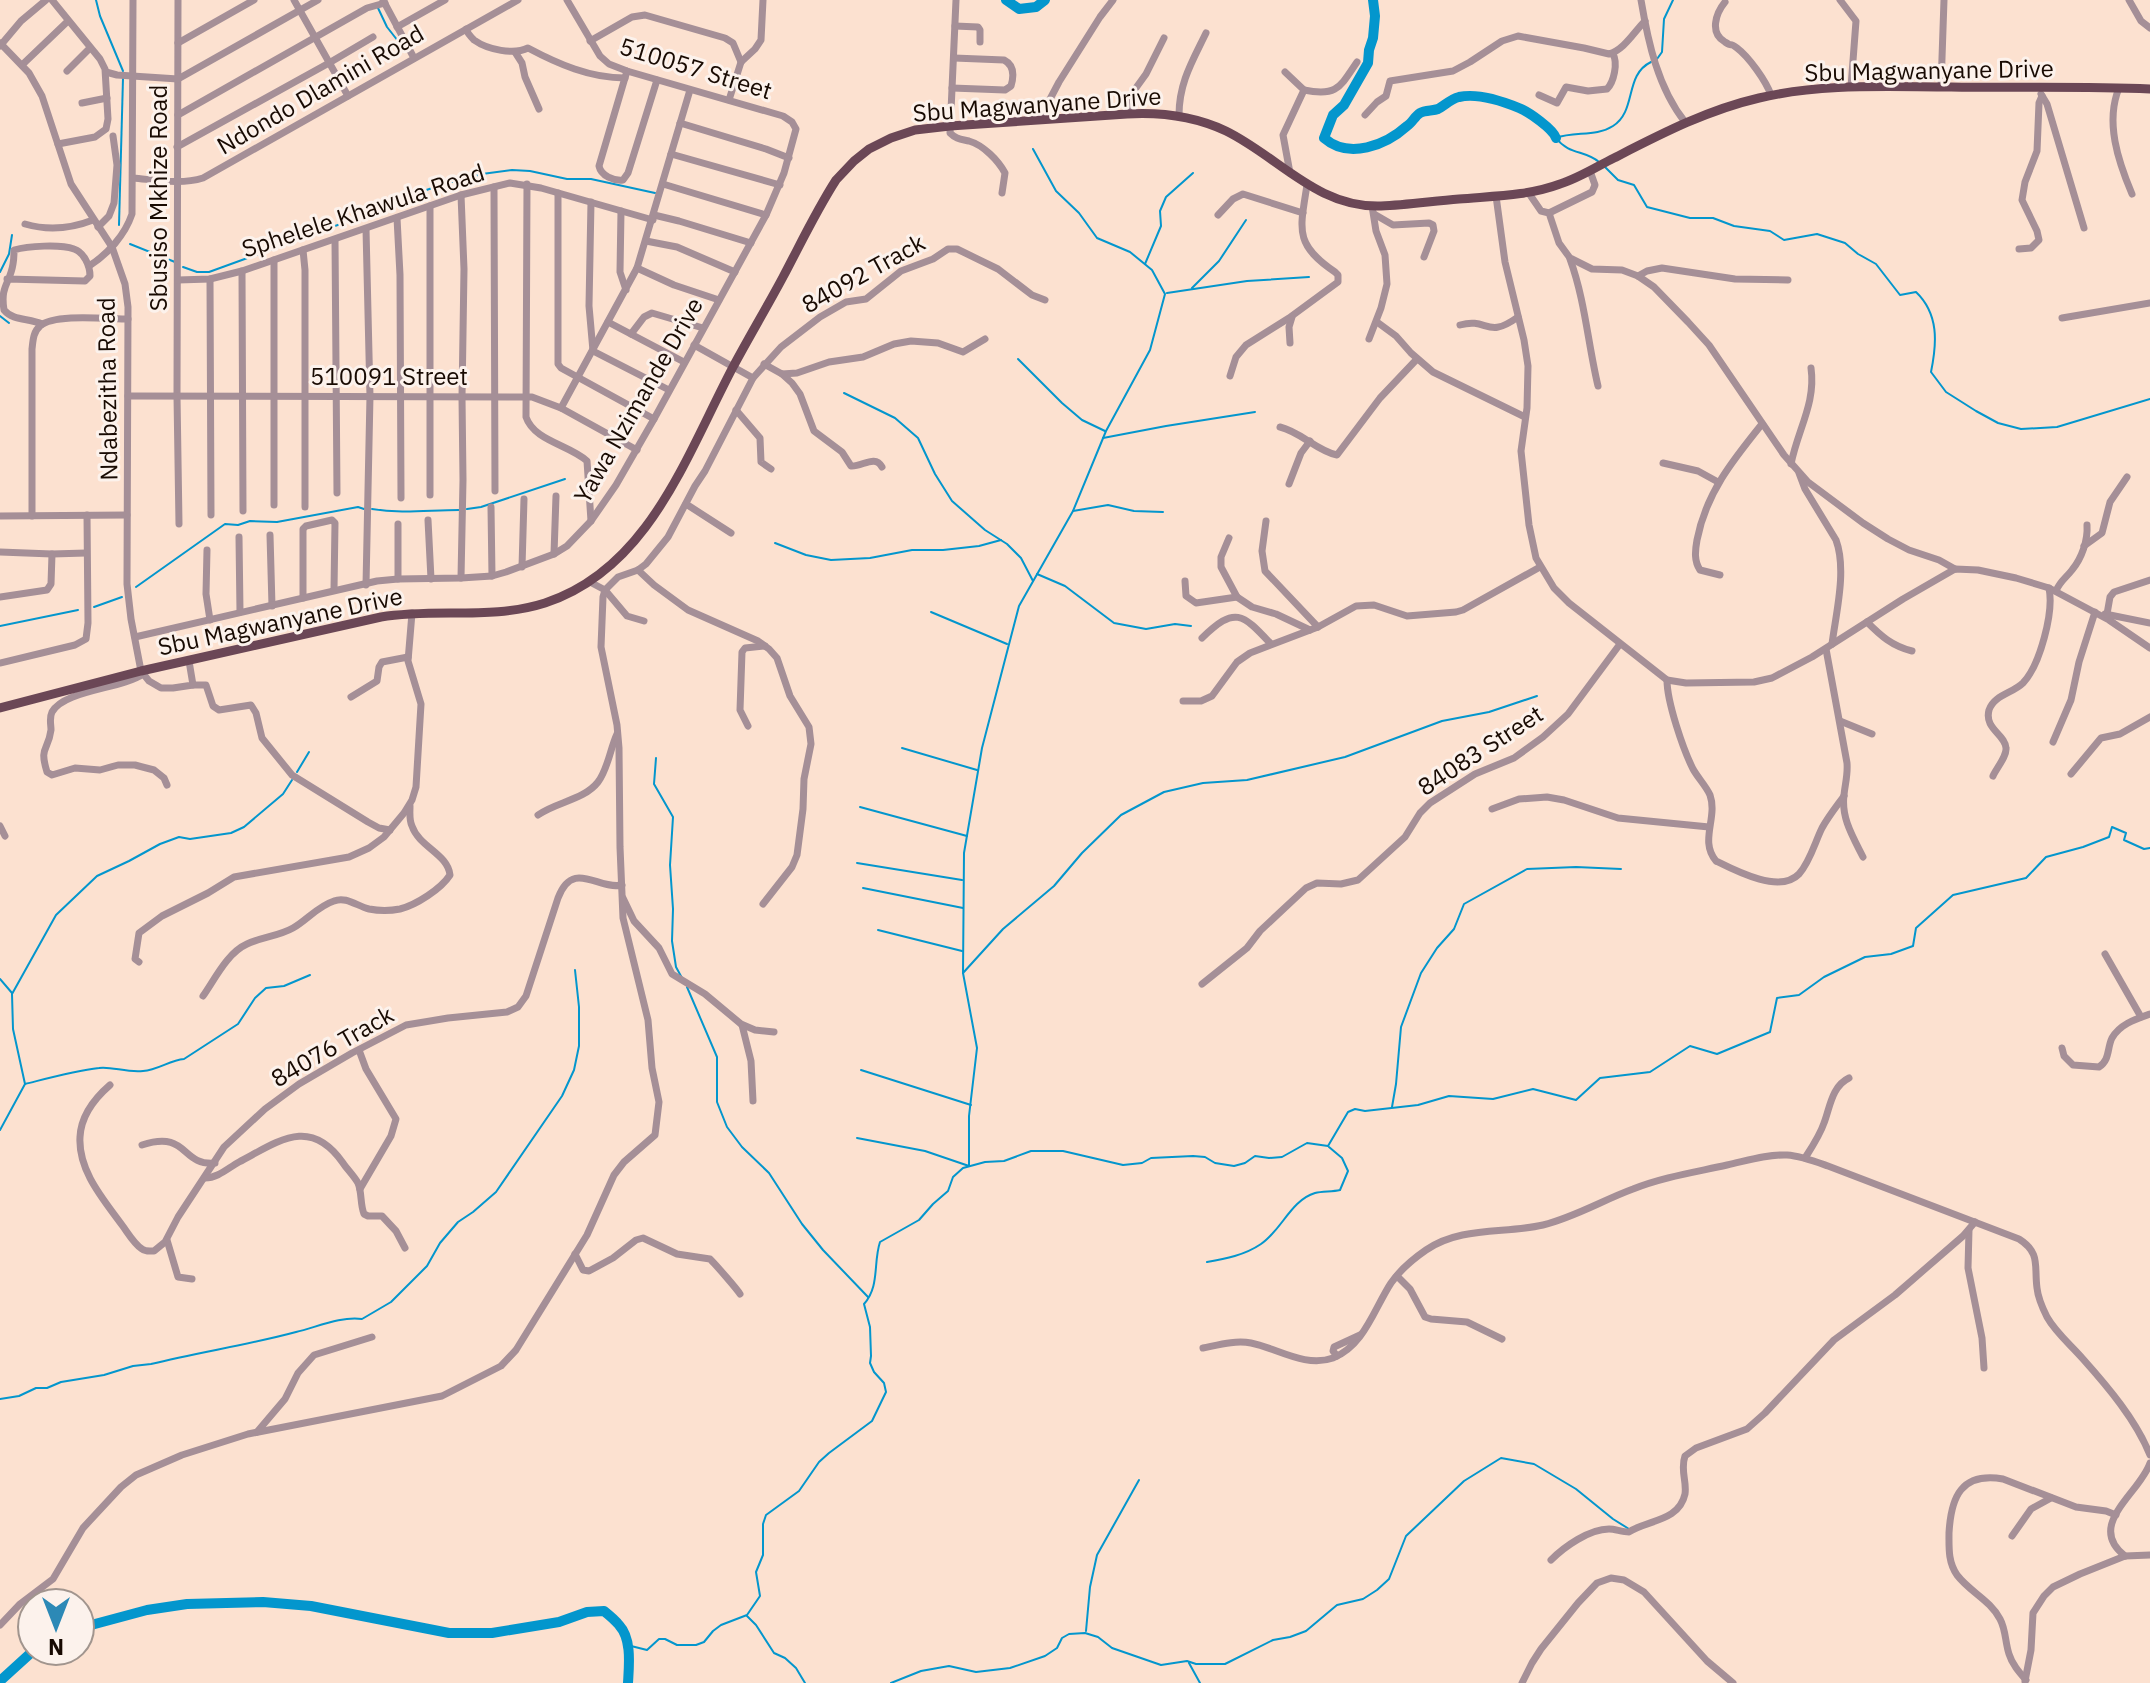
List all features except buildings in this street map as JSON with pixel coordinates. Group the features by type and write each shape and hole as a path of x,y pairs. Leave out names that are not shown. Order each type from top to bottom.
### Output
{"main road":[{"name":"Sbu Magwanyane Drive","path":"0,708 381,617 412,613 488,613 523,608 557,599 590,582 629,549 656,512 829,191 844,171 869,149 915,130 1127,114 1179,115 1202,121 1248,143 1307,185 1339,200 1373,210 1528,192 1563,183 1685,122 1771,95 1808,89 1941,87 2041,92 2150,89"}],"street":[{"path":"1,45 21,21 49,0 100,59 106,72 107,125 95,137 58,144"},
{"path":"89,266 112,247 131,218 133,0"},
{"path":"178,3 189,0"},
{"path":"178,43 254,0"},
{"path":"294,0 348,96"},
{"path":"106,72 178,79 318,0"},
{"path":"397,27 445,0"},
{"name":"Ndondo Dlamini Road","path":"133,178 194,181 203,178 518,0"},
{"name":"510057 Street","path":"567,0 604,61 626,75 657,80 783,116 795,126"},
{"path":"729,100 741,62 761,40 763,0"},
{"path":"956,0 951,135 977,144 1003,168 1002,193"},
{"path":"1039,120 1059,82 1113,0"},
{"path":"1641,0 1655,60 1668,97 1685,122"},
{"path":"1840,0 1856,21 1851,87"},
{"path":"1941,87 1944,0"},
{"path":"2129,0 2141,21 2150,28"},
{"path":"178,115 367,8 384,2 414,58"},
{"path":"1725,2 1718,11 1718,36 1739,50 1765,81 1771,95"},
{"name":"Sbusiso Mkhize Road","path":"178,3 179,524"},
{"path":"590,41 632,17 645,15 725,38 733,43 741,62"},
{"path":"22,65 68,21"},
{"path":"1365,115 1386,96 1390,81 1453,71 1510,38 1525,36 1613,54 1645,21"},
{"path":"955,26 978,27 980,42"},
{"path":"466,29 480,43 515,52 529,49 594,76 626,75 599,169 620,181 628,173 657,80"},
{"path":"1179,115 1183,81 1206,33"},
{"path":"177,147 373,37"},
{"path":"1127,114 1133,93 1164,38"},
{"name":"Ndabezitha Road","path":"1,45 35,82 74,189 112,247 125,284 128,319 127,584 142,673"},
{"path":"67,71 90,48"},
{"path":"515,52 521,59 539,109"},
{"path":"1539,95 1557,103 1566,87 1588,91 1607,89 1611,85 1616,60 1613,54"},
{"path":"952,88 1005,90 1011,86 1013,74 1010,64 1004,60 954,58"},
{"path":"1285,72 1304,90 1322,93 1341,86 1357,62"},
{"path":"2119,88 2112,119 2120,166 2132,194"},
{"path":"561,408 637,268 690,90"},
{"path":"1290,173 1283,135 1304,90"},
{"path":"2041,92 2084,228"},
{"path":"2019,249 2033,248 2039,240 2022,200 2025,182 2037,151 2041,92"},
{"path":"82,103 107,98"},
{"path":"680,123 789,158"},
{"name":"Yawa Nzimande Drive","path":"135,637 377,581 492,576 522,567 567,546 609,498 751,243 780,185 796,133 795,126"},
{"path":"25,224 57,229 96,224 109,216 114,203 117,165 113,136"},
{"path":"671,154 780,185"},
{"path":"1528,192 1541,211 1549,213 1592,192 1595,185 1592,170"},
{"name":"Sphelele Khawula Road","path":"178,280 210,279 242,271 461,195 510,183 527,184 621,211 690,224 751,243"},
{"path":"527,184 526,417 537,433 587,461 591,521"},
{"path":"663,184 766,215"},
{"path":"1230,376 1236,357 1246,345 1293,315 1339,279 1306,246 1302,228 1307,185"},
{"path":"494,187 495,491"},
{"path":"558,193 557,361 561,368 654,419"},
{"path":"1218,215 1233,199 1243,194 1303,213"},
{"path":"461,195 464,269 461,578"},
{"path":"1496,196 1505,262 1528,366 1521,451 1530,536 1540,567 1564,598 1589,621 1667,680 1686,683 1764,681 1782,674 1955,569"},
{"path":"591,202 589,306 593,351"},
{"path":"430,206 430,495"},
{"path":"1373,210 1393,225 1433,225 1424,257"},
{"path":"1369,339 1377,322 1387,281 1385,255 1376,231 1373,210"},
{"path":"621,211 620,272 626,290"},
{"path":"1549,213 1559,243 1570,258 1578,282 1598,386"},
{"path":"397,218 401,498"},
{"path":"366,229 370,396 366,585"},
{"path":"335,240 337,493"},
{"path":"646,241 677,247 735,272"},
{"path":"7,279 88,280 89,266 78,250 34,247 13,252 13,267 7,279 2,293 6,313 42,324"},
{"name":"84092 Track","path":"605,590 618,577 646,564 663,544 753,378 781,347 805,327 846,302 866,299 901,271 928,262 952,248 1002,271 1032,295 1045,300"},
{"path":"303,250 305,507"},
{"path":"1570,258 1592,269 1622,270 1654,287 1704,339 1799,473 1888,539 1955,569 2016,578 2052,590 2100,613 2150,648"},
{"path":"274,260 274,505"},
{"path":"637,268 719,300"},
{"path":"1638,276 1662,268 1735,279 1788,280"},
{"path":"242,271 243,511"},
{"path":"210,279 211,515"},
{"path":"2062,318 2150,303"},
{"path":"631,334 644,317 652,313 703,328"},
{"path":"1290,343 1289,327 1293,315"},
{"path":"1460,325 1476,323 1498,329 1518,317"},
{"path":"32,516 33,340 36,330 42,324 57,319 128,319"},
{"path":"608,322 684,362"},
{"path":"1377,322 1396,336 1425,367 1525,417"},
{"path":"782,374 863,357 903,342 932,342 963,352 985,339"},
{"path":"694,345 753,378"},
{"path":"593,351 669,390"},
{"path":"1280,427 1293,430 1329,453 1340,453 1380,398 1417,359"},
{"path":"764,364 782,374 797,390 810,426 842,452 851,466 877,461 882,467"},
{"path":"1791,464 1795,441 1811,398 1811,368"},
{"name":"510091 Street","path":"128,396 537,398 637,450"},
{"path":"736,410 759,436 761,462 771,469"},
{"path":"1720,575 1700,570 1695,560 1702,515 1718,482 1762,424"},
{"path":"1289,484 1302,450 1310,441"},
{"path":"1663,463 1698,471 1718,482"},
{"path":"1799,473 1805,489 1836,540 1841,558 1829,646 1848,768 1844,796 1846,819 1863,857"},
{"path":"2084,546 2102,533 2110,502 2127,477"},
{"path":"554,554 556,496"},
{"path":"522,567 524,499"},
{"path":"686,504 731,533"},
{"path":"491,507 492,576"},
{"path":"0,663 75,645 86,639 87,515"},
{"path":"0,516 127,515"},
{"path":"303,598 303,529 332,520 335,523 334,590"},
{"path":"428,520 431,579"},
{"path":"1266,521 1262,551 1265,571 1314,628"},
{"path":"398,524 398,579"},
{"path":"1993,776 2006,746 1989,723 1990,707 2022,683 2031,670 2049,620 2052,590 2073,569 2084,546 2087,525"},
{"path":"270,535 272,606"},
{"path":"239,537 240,612"},
{"path":"1229,538 1220,564 1237,597 1247,604 1314,628"},
{"path":"207,550 206,594 210,620"},
{"path":"0,552 86,553"},
{"path":"0,597 49,589 52,554"},
{"path":"1183,701 1201,701 1212,696 1241,659 1362,604 1407,616 1463,610 1540,567"},
{"path":"638,570 688,610 765,646 777,658 790,696 809,727 811,744 804,779 797,855 792,867 763,904"},
{"path":"2053,742 2070,705 2082,651 2100,613 2114,592 2150,580"},
{"path":"1185,581 1186,596 1196,603 1237,597"},
{"path":"590,582 605,590 627,616 644,621"},
{"path":"0,1625 20,1604 53,1579 83,1528 128,1481 154,1466 214,1443 257,1432 442,1396 512,1357 587,1235 614,1175 653,1137 658,1123 659,1102 652,1068 648,1020 623,918 618,732 601,647 605,590"},
{"path":"139,962 135,959 139,933 162,916 229,879 240,874 295,868 349,857 369,848 390,830 410,804 416,787 421,704 408,657 412,613"},
{"path":"2100,613 2150,623"},
{"path":"1202,638 1222,620 1234,617 1250,622 1271,644"},
{"path":"1867,622 1885,640 1912,651"},
{"name":"84083 Street","path":"1202,984 1247,948 1260,931 1306,888 1317,883 1341,884 1358,880 1400,843 1430,803 1484,769 1514,758 1543,737 1568,714 1620,644"},
{"path":"748,726 740,710 742,652 745,648 765,646"},
{"path":"351,697 377,681 382,662 408,657"},
{"path":"189,661 193,685"},
{"path":"142,673 165,689 206,685 213,706 219,710 251,705 262,738 292,775 368,822 390,830"},
{"path":"1667,680 1672,712 1690,761 1709,794 1708,848 1716,861 1767,881 1784,882 1800,872 1824,824 1844,796"},
{"path":"73,692 51,715 51,732 42,755 48,774 75,768 100,770 118,765 135,765 154,770 167,785"},
{"path":"2071,774 2101,738 2120,734 2150,717"},
{"path":"1840,721 1872,734"},
{"path":"538,815 578,797 598,781 618,732"},
{"path":"1492,809 1519,799 1547,797 1618,818 1709,827"},
{"path":"203,996 240,948 288,931 320,907 344,900 370,909 395,910 412,904 446,882 450,875 449,867 418,837 412,827 410,804"},
{"path":"0,826 5,836"},
{"name":"84076 Track","path":"167,1240 178,1217 232,1139 265,1109 299,1084 406,1025 513,1011 526,996 564,887 581,878 612,887 622,885"},
{"path":"622,896 634,921 659,948 672,974 705,994 742,1025 774,1032"},
{"path":"2105,954 2141,1017"},
{"path":"2062,1048 2064,1056 2073,1065 2099,1067 2105,1063 2117,1031 2150,1014"},
{"path":"742,1025 751,1061 753,1101"},
{"path":"359,1050 366,1069 396,1119 391,1136 360,1189"},
{"path":"1805,1158 1823,1126 1838,1086 1849,1078"},
{"path":"110,1085 99,1095 81,1128 81,1148 89,1176 142,1249 154,1251 167,1240"},
{"path":"205,1178 215,1176 285,1139 295,1136 320,1139 334,1150 357,1182 364,1214 382,1216 396,1231 405,1248"},
{"path":"142,1145 162,1140 174,1142 201,1163 215,1163"},
{"path":"1203,1348 1245,1342 1315,1361 1328,1359 1352,1346 1397,1276 1439,1242 1494,1230 1542,1225 1633,1189 1679,1175 1783,1155 1805,1158 2019,1239 2031,1248 2035,1257 2039,1301 2046,1315 2118,1403 2150,1455"},
{"path":"1551,1560 1572,1544 1598,1531 1631,1530 1636,1525 1666,1517 1678,1507 1685,1491 1682,1469 1685,1456 1696,1448 1747,1429 1839,1336 1895,1295 1975,1222"},
{"path":"1969,1230 1967,1260 1984,1368"},
{"path":"575,1254 583,1270 589,1271 636,1240 646,1238 677,1254 710,1259 740,1294"},
{"path":"167,1240 178,1277 192,1279"},
{"path":"1397,1276 1413,1293 1425,1317 1467,1322 1502,1339"},
{"path":"257,1432 285,1399 298,1373 314,1355 372,1337"},
{"path":"2125,1556 2112,1543 2111,1531 2116,1515 2150,1463"},
{"path":"2024,1681 2012,1662 2001,1620 1991,1605 1958,1576 1953,1566 1949,1552 1951,1510 1959,1492 1969,1481 1980,1477 2003,1479 2076,1507 2116,1515"},
{"path":"2012,1536 2031,1509 2051,1498"},
{"path":"2024,1681 2031,1650 2032,1618 2038,1603 2053,1587 2125,1556 2150,1555"},
{"path":"1522,1683 1559,1625 1597,1583 1611,1578 1624,1580 1644,1592 1707,1661 1733,1683"}],"waterway":[{"path":"96,0 123,71"},
{"path":"1006,0 1019,9 1036,7 1045,0"},
{"path":"1373,0 1375,16 1368,63 1344,105 1333,115 1324,138 1345,148 1378,144 1409,125 1420,113 1438,109 1453,99 1466,96 1489,98 1519,108 1540,121 1556,138"},
{"path":"1657,59 1662,52 1664,19 1673,0"},
{"path":"378,8 398,41"},
{"path":"1599,162 1566,147 1556,138 1599,132 1613,126 1625,112 1637,75 1651,62"},
{"path":"119,225 123,78"},
{"path":"857,1138 925,1151 969,1166 969,1116 977,1048 963,973 964,853 982,748 1019,606 1073,511 1106,431 1150,350 1165,294 1152,270 1130,252 1097,238 1079,213 1056,191 1033,149"},
{"path":"1604,166 1618,180 1634,185 1647,207 1690,218 1713,218 1734,226 1770,231 1784,240 1817,234 1845,243 1876,264 1900,295 1916,292 1929,310 1934,329 1931,372 1946,392 1998,423 2021,429 2057,427 2150,399"},
{"path":"183,267 209,272 398,203 417,193 482,174 530,171 567,179 591,179 655,193"},
{"path":"1145,264 1161,226 1160,211 1166,197 1193,173"},
{"path":"1192,288 1219,261 1246,220"},
{"path":"0,272 9,254 12,235"},
{"path":"130,244 175,262"},
{"path":"1167,293 1247,281 1309,277"},
{"path":"0,316 9,323"},
{"path":"1018,359 1082,420 1105,431"},
{"path":"844,393 895,418 918,438 952,501 985,530 1007,544 1021,558 1033,581"},
{"path":"1103,438 1255,412"},
{"path":"467,509 565,479"},
{"path":"1073,511 1108,505 1134,511 1163,512"},
{"path":"136,587 225,524 277,522 358,507 364,509"},
{"path":"372,509 405,512 459,510"},
{"path":"775,543 806,555 831,560 979,546 1001,540"},
{"path":"1037,574 1065,586 1114,623 1146,629 1175,624 1191,626"},
{"path":"94,607 122,597"},
{"path":"0,626 78,610"},
{"path":"931,612 1007,644"},
{"path":"963,973 1003,929 1054,886 1121,815 1164,792 1203,783 1247,780 1345,757 1442,721 1489,712 1537,696"},
{"path":"902,748 977,770"},
{"path":"297,772 309,752"},
{"path":"656,758 654,784 673,817 670,865 672,941 676,967 682,978"},
{"path":"25,1084 13,1029 12,994 56,915 97,876 160,844 179,837 190,839 231,833 244,827 283,794 292,780"},
{"path":"860,807 967,836"},
{"path":"627,1645 647,1650 659,1639 677,1645 696,1645 704,1642 721,1625 747,1615 760,1596 756,1572 763,1555 766,1515 799,1491 829,1453 872,1421 886,1392 884,1383 870,1363 870,1327 864,1304 872,1290 880,1242 919,1220 948,1191 953,1177 963,1168 1004,1161 1031,1151 1063,1151 1123,1165 1142,1163 1151,1158 1193,1156 1234,1166 1255,1156 1282,1157 1307,1143 1328,1146 1348,1112 1355,1109 1365,1111 1418,1105 1449,1096 1493,1099 1533,1089 1576,1100 1600,1078 1650,1072 1690,1046 1717,1054 1770,1032 1777,998 1799,995 1824,977 1865,957 1891,954 1913,946 1916,928 1953,895 2026,878 2046,857 2109,837 2112,827 2126,833 2124,840 2144,849 2150,848"},
{"path":"857,863 962,880"},
{"path":"1392,1107 1401,1027 1421,973 1454,929 1464,904 1527,869 1621,869"},
{"path":"863,888 963,908"},
{"path":"878,930 962,951"},
{"path":"0,1399 61,1382 260,1341 337,1320 362,1319 391,1302 427,1266 440,1243 458,1222 496,1192 562,1096 574,1070 579,1046 575,970"},
{"path":"0,1130 25,1084 99,1068 148,1070 184,1059 238,1024 255,998 266,988 284,986 310,975"},
{"path":"0,979 12,993"},
{"path":"687,987 717,1057 717,1102 727,1127 742,1147 769,1173 823,1250 868,1297"},
{"path":"861,1070 971,1105"},
{"path":"1207,1262 1255,1248 1268,1238 1299,1202 1318,1192 1340,1190 1348,1171 1342,1158 1329,1147"},
{"path":"891,1683 921,1671 949,1666 976,1672 1010,1668 1045,1656 1069,1634 1085,1633 1098,1637 1112,1648 1161,1665 1187,1661 1225,1664 1273,1640 1306,1631 1337,1605 1363,1599 1377,1590 1389,1579 1406,1536 1464,1481 1501,1458 1534,1464 1576,1489 1629,1529"},
{"path":"1086,1631 1097,1555 1139,1480"},
{"path":"96,1624 147,1610 187,1604 263,1602 311,1606 449,1633 492,1633 604,1611 619,1625 626,1637 628,1683"},
{"path":"747,1616 774,1653 796,1668 805,1683"},
{"path":"1189,1663 1200,1683"},
{"path":"0,1681 16,1666"}]}
